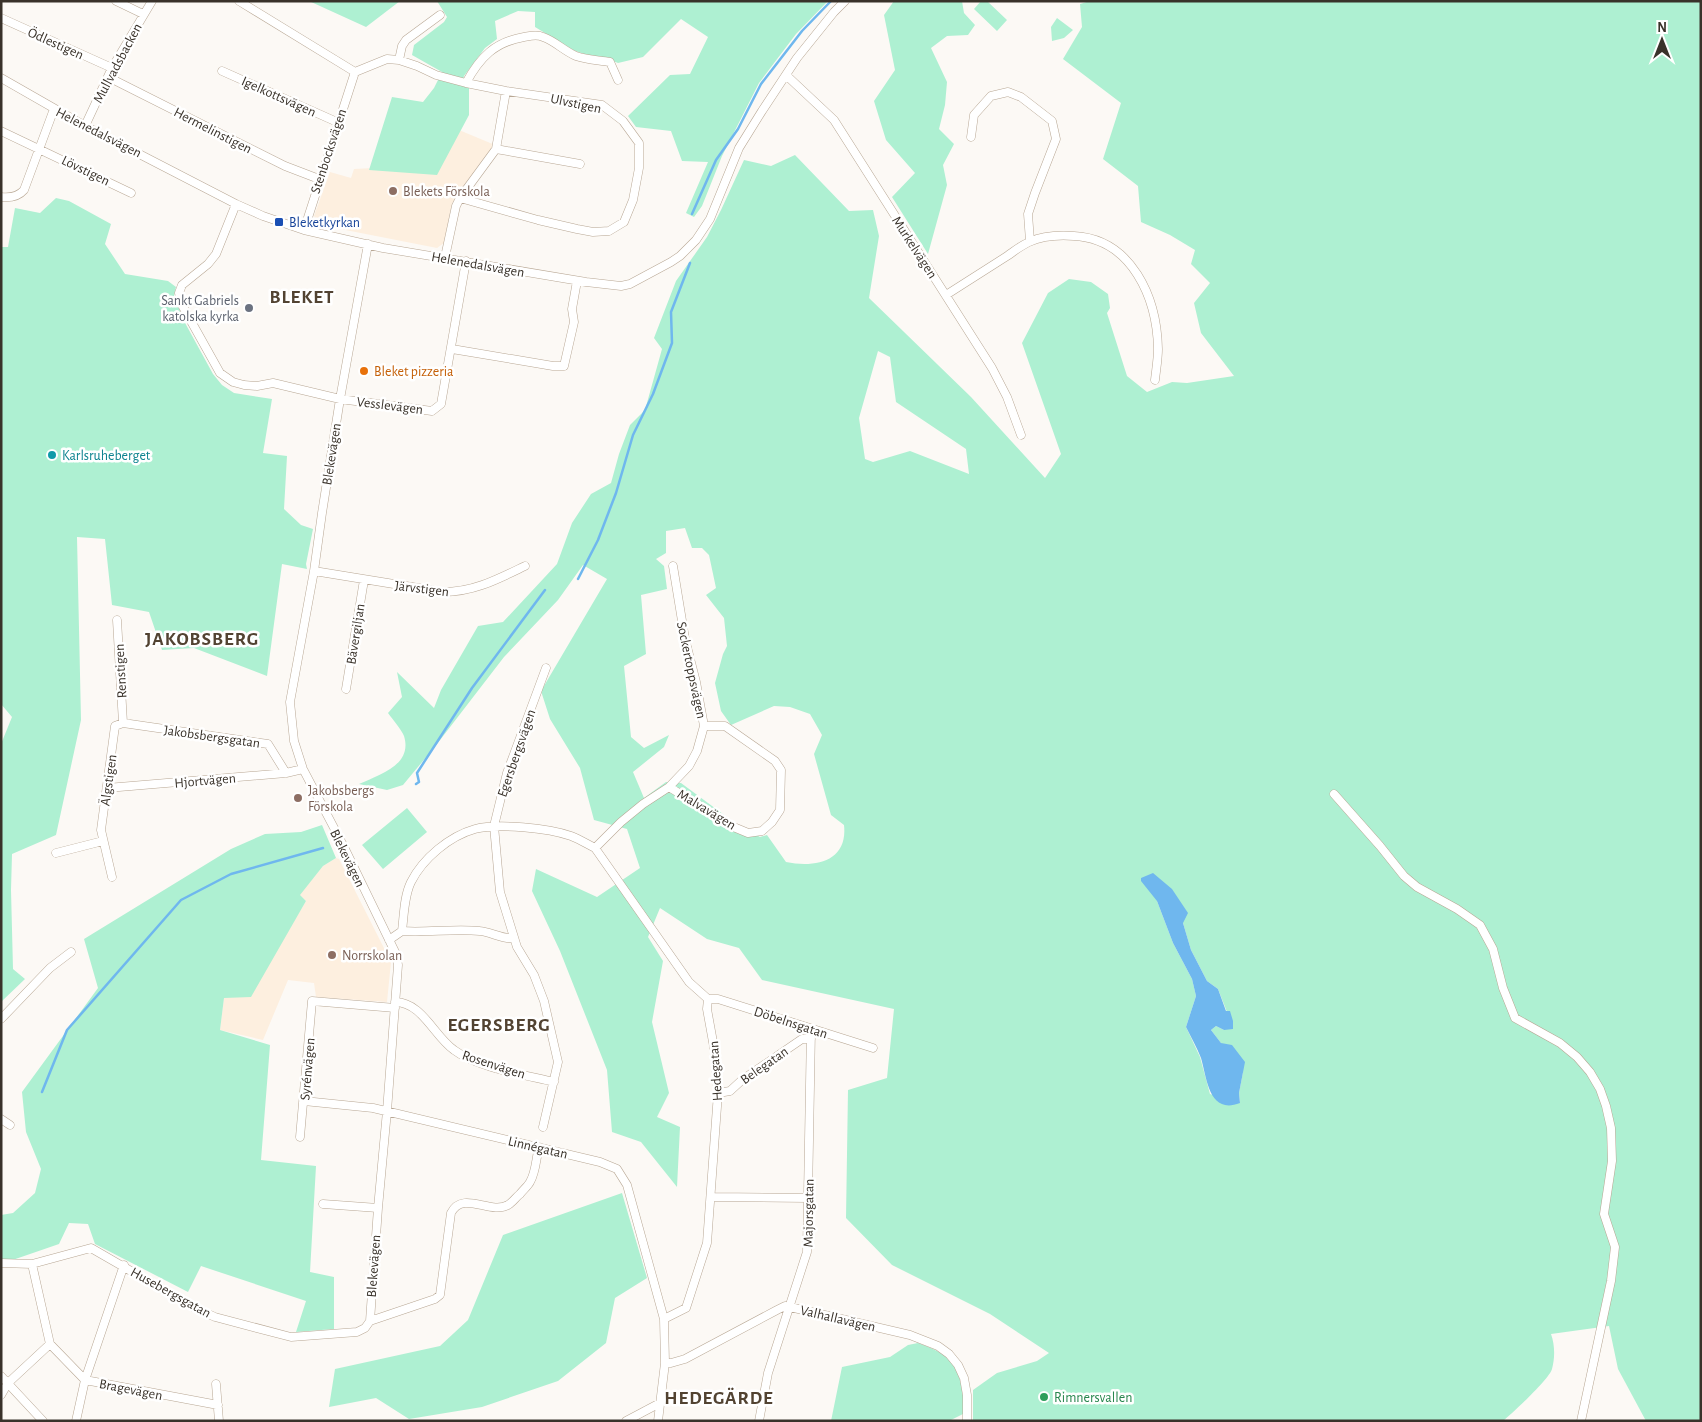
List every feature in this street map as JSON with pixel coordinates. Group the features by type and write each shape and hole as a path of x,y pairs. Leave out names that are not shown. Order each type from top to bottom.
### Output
{"street":[{"path":"116,1 143,14"},
{"name":"Mullvadsbacken","path":"85,126 112,68 152,1"},
{"path":"239,1 355,72 387,59 399,60 402,46 406,40 440,15"},
{"name":"Helenedalsvägen","path":"1,78 85,126 236,204 263,216 304,230 368,244 577,281 606,285 630,284 671,262 689,248 710,219 739,148 797,58 845,1"},
{"name":"Ödlestigen","path":"1,18 112,68"},
{"path":"466,82 473,69 496,46 514,39 534,35 547,38 576,56 610,62 618,80"},
{"name":"Ulvstigen","path":"399,60 436,75 466,82 602,106 623,121 639,143 639,168 633,200 625,219 619,226 609,231 593,232 538,220 460,198"},
{"name":"Igelkottsvägen","path":"222,71 337,122"},
{"name":"Stenbocksvägen","path":"304,230 337,122 355,72"},
{"name":"Murkelvägen","path":"786,75 834,120 992,368 1008,398 1021,435"},
{"name":"Hermelinstigen","path":"108,77 285,166 319,179"},
{"path":"445,257 456,206 496,149 506,90"},
{"path":"971,137 974,115 991,96 1008,92 1021,96 1052,121 1056,139 1028,214 1030,241"},
{"path":"1,197 14,197 21,194 24,190 54,109"},
{"name":"Lövstigen","path":"1,131 131,193"},
{"path":"496,149 580,164"},
{"path":"236,204 216,254 208,264 182,285 179,293 182,305 220,373 232,382 257,386 273,384 340,399"},
{"path":"946,295 1030,241 1060,235 1089,237 1126,258 1146,289 1153,315 1158,349 1155,380"},
{"name":"Blekevägen","path":"368,244 340,399 314,571 290,702 294,741 303,769 343,845 396,954 398,965 370,1321"},
{"name":"Vesslevägen","path":"340,399 432,411 441,404 466,261"},
{"path":"452,349 553,366 564,366 574,322 572,309 577,281"},
{"name":"Järvstigen","path":"314,571 454,592 486,585 525,566"},
{"name":"Sockertoppsvägen","path":"595,848 620,822 669,787 689,766 697,751 704,726 685,638 673,566"},
{"name":"Bävergiljan","path":"346,690 364,580"},
{"name":"Renstigen","path":"117,620 123,723"},
{"name":"Egersbergsvägen","path":"544,1127 558,1062 557,1053 544,1001 534,975 517,946 500,892 494,826 507,773 546,668"},
{"name":"Jakobsbergsgatan","path":"123,723 268,744 286,773"},
{"name":"Älgstigen","path":"112,877 101,830 115,726 123,723"},
{"name":"Malvavägen","path":"669,787 736,828 748,833 762,831 772,822 780,810 781,770 775,761 725,726 704,726"},
{"name":"Hjortvägen","path":"107,788 286,773 303,769"},
{"path":"1334,794 1404,876 1417,887 1457,909 1480,925 1493,949 1503,988 1515,1018 1560,1043 1577,1057 1590,1072 1600,1089 1611,1128 1612,1160 1604,1214 1615,1246 1611,1281 1581,1421"},
{"path":"402,931 410,883 421,865 444,844 475,829 494,826 543,830 571,836 595,848 690,982 708,999"},
{"path":"56,853 103,841"},
{"path":"389,940 402,931 466,930 488,932 506,938 514,938"},
{"path":"1,1019 50,968 71,952"},
{"name":"Döbelnsgatan","path":"708,999 718,999 873,1048"},
{"name":"Hedegatan","path":"664,1319 686,1308 707,1243 718,1093 715,1053 707,1009 708,999"},
{"name":"Rosenvägen","path":"312,1001 395,1005 405,1003 417,1010 447,1045 466,1058 554,1082"},
{"name":"Syrénvägen","path":"300,1137 312,1001"},
{"name":"Majorsgatan","path":"760,1421 768,1373 807,1252 811,1029"},
{"name":"Belegatan","path":"718,1093 730,1091 742,1080 802,1039 811,1039"},
{"name":"Linnégatan","path":"304,1101 373,1108 600,1162 617,1170 627,1185 630,1194 664,1319"},
{"path":"1,1119 10,1125"},
{"path":"370,1321 440,1296 453,1209 461,1203 467,1202 488,1208 509,1204 529,1184 539,1148"},
{"path":"711,1197 808,1198"},
{"path":"323,1204 378,1208"},
{"name":"Husebergsgatan","path":"1,1263 32,1264 91,1248 124,1265 205,1313 283,1336 299,1338 356,1332 365,1328 370,1321"},
{"path":"1,1395 8,1383 50,1344 32,1264"},
{"path":"76,1421 85,1380 124,1265"},
{"name":"Valhallavägen","path":"665,1363 685,1359 785,1306 910,1335 938,1346 949,1354 958,1365 964,1378 967,1395 967,1421"},
{"path":"658,1421 665,1363 664,1319"},
{"name":"Bragevägen","path":"50,1344 85,1380 218,1405"},
{"path":"1,1376 42,1421"},
{"path":"216,1384 219,1421"},
{"path":"626,1421 660,1404"}],"shaded area":[{"name":"Blekets Förskola","path":"459,130 495,145 491,157 452,203 444,243 437,248 320,225 314,216 330,172 351,178 354,169 412,166"},
{"name":"Norrskolan","path":"336,858 339,859 391,962 387,1002 316,997 314,983 288,980 263,1040 220,1030 224,998 278,948 306,901 299,895 323,866"}],"green space":[{"path":"309,1 400,1 366,27"},
{"path":"437,1 828,1 796,34 759,83 722,156 702,206 694,217 686,213 708,162 682,161 671,131 636,127 628,116 670,75 690,74 708,37 681,19 643,57 618,63 603,57 587,55 573,50 535,27 535,12 518,11 495,21 497,39 485,48 464,76 461,85 469,88 469,115 437,175 369,170 392,97 423,102 434,88 442,72 412,55 414,45 444,22 447,17"},
{"path":"894,1 962,1 964,13 975,25 968,35 947,36 931,48 947,82 945,105 939,129 954,144 943,165 947,185 928,254 892,197 915,173 886,140 874,101 895,70 884,15"},
{"path":"981,1 987,1 1007,20 997,31 974,9"},
{"path":"1090,1 1701,1 1701,1421 1646,1421 1618,1369 1609,1326 1551,1334 1554,1356 1550,1374 1503,1421 973,1421 973,1390 997,1373 1037,1361 1049,1353 990,1314 892,1265 846,1218 848,1090 887,1078 894,1009 762,980 739,948 707,939 660,908 648,937 663,961 652,1022 669,1093 657,1117 680,1127 677,1187 641,1142 612,1132 607,1070 560,951 532,891 536,869 597,897 640,868 627,829 594,820 580,768 550,719 541,691 607,579 583,565 558,600 504,657 403,785 387,790 359,784 392,768 404,754 404,736 388,713 402,697 397,672 434,708 441,690 478,626 503,622 557,564 572,523 591,494 611,483 630,425 645,410 662,349 654,338 676,281 707,237 744,160 771,166 795,155 849,211 873,210 879,236 869,298 971,397 1045,478 1061,454 1022,343 1048,293 1069,279 1091,282 1108,294 1110,308 1107,313 1127,376 1147,392 1172,382 1187,383 1234,376 1201,333 1194,303 1210,283 1191,264 1195,250 1170,235 1141,222 1138,186 1103,159 1121,103 1063,59 1082,27 1080,4","holes":["878,351 890,357 896,402 966,449 969,474 910,451 873,462 865,459 859,418","685,528 692,548 702,548 709,555 716,588 706,595 724,618 727,646 715,683 721,711 731,725 774,706 790,707 810,714 822,735 814,754 831,815 844,825 844,837 841,847 828,859 808,864 786,862 767,835 760,837 735,823 681,783 666,782 644,798 633,772 664,747 669,735 644,748 631,737 624,666 646,654 641,595 667,589 664,566 656,559 666,553 666,531","1157,901 1183,923 1191,950 1207,981 1218,989 1227,1012 1230,1011 1224,1030 1216,1026 1211,1030 1243,1072 1239,1093 1240,1103 1210,1094 1200,1057 1186,1027 1196,996 1192,979 1173,943"]},
{"path":"1057,18 1073,30 1064,38 1052,41 1051,27"},
{"path":"56,198 69,201 111,224 105,244 125,274 168,281 176,287 174,296 184,321 213,374 222,385 234,393 272,399 263,453 287,456 284,509 301,525 313,529 306,564 307,569 282,564 267,676 194,648 162,650 149,612 112,605 105,539 77,537 81,720 56,835 12,854 13,969 25,979 1,1002 1,744 12,717 1,704 1,247 8,247 15,208 40,213"},
{"path":"407,808 427,832 383,869 362,845"},
{"path":"322,825 336,858 323,866 300,895 306,901 251,997 224,998 220,1030 270,1045 261,1160 316,1166 310,1272 334,1277 334,1329 296,1332 306,1301 201,1266 188,1292 95,1244 88,1224 69,1223 59,1244 1,1264 1,1215 13,1213 35,1193 41,1169 26,1132 22,1092 98,988 84,939 231,849 265,834 301,832"},
{"path":"622,1193 647,1278 615,1298 606,1343 558,1381 482,1407 409,1419 376,1398 329,1407 335,1369 440,1346 468,1320 503,1235"},
{"path":"918,1343 942,1354 956,1369 962,1388 965,1413 949,1421 831,1421 842,1367 890,1357 908,1345"}],"water":[{"path":"1153,873 1172,889 1188,913 1183,923 1191,950 1207,981 1218,989 1226,1011 1230,1011 1233,1029 1224,1030 1216,1026 1211,1030 1221,1043 1232,1045 1245,1062 1239,1093 1240,1103 1222,1104 1211,1093 1201,1058 1186,1027 1196,996 1192,979 1173,943 1157,901 1141,881 1141,878"}],"waterway":[{"path":"692,214 716,160 738,129 761,84 802,31 831,1"},
{"path":"578,579 598,540 616,493 633,435 653,394 672,343 671,312 690,263"},
{"path":"416,784 419,782 417,773 472,688 545,590"},
{"path":"42,1092 67,1030 181,900 231,874 323,848"}],"place":[{"name":"Blekets Förskola","path":"393,191"},
{"name":"Bleketkyrkan","path":"279,222"},
{"name":"Sankt Gabriels katolska kyrka","path":"249,308"},
{"name":"Bleket pizzeria","path":"364,371"},
{"name":"Karlsruheberget","path":"52,455"},
{"name":"Jakobsbergs Förskola","path":"298,798"},
{"name":"Norrskolan","path":"332,955"},
{"name":"Rimnersvallen","path":"1044,1397"}],"district":[{"name":"BLEKET","path":"302,296"},
{"name":"JAKOBSBERG","path":"202,638"},
{"name":"EGERSBERG","path":"499,1024"},
{"name":"HEDEGÄRDE","path":"719,1397"}]}
